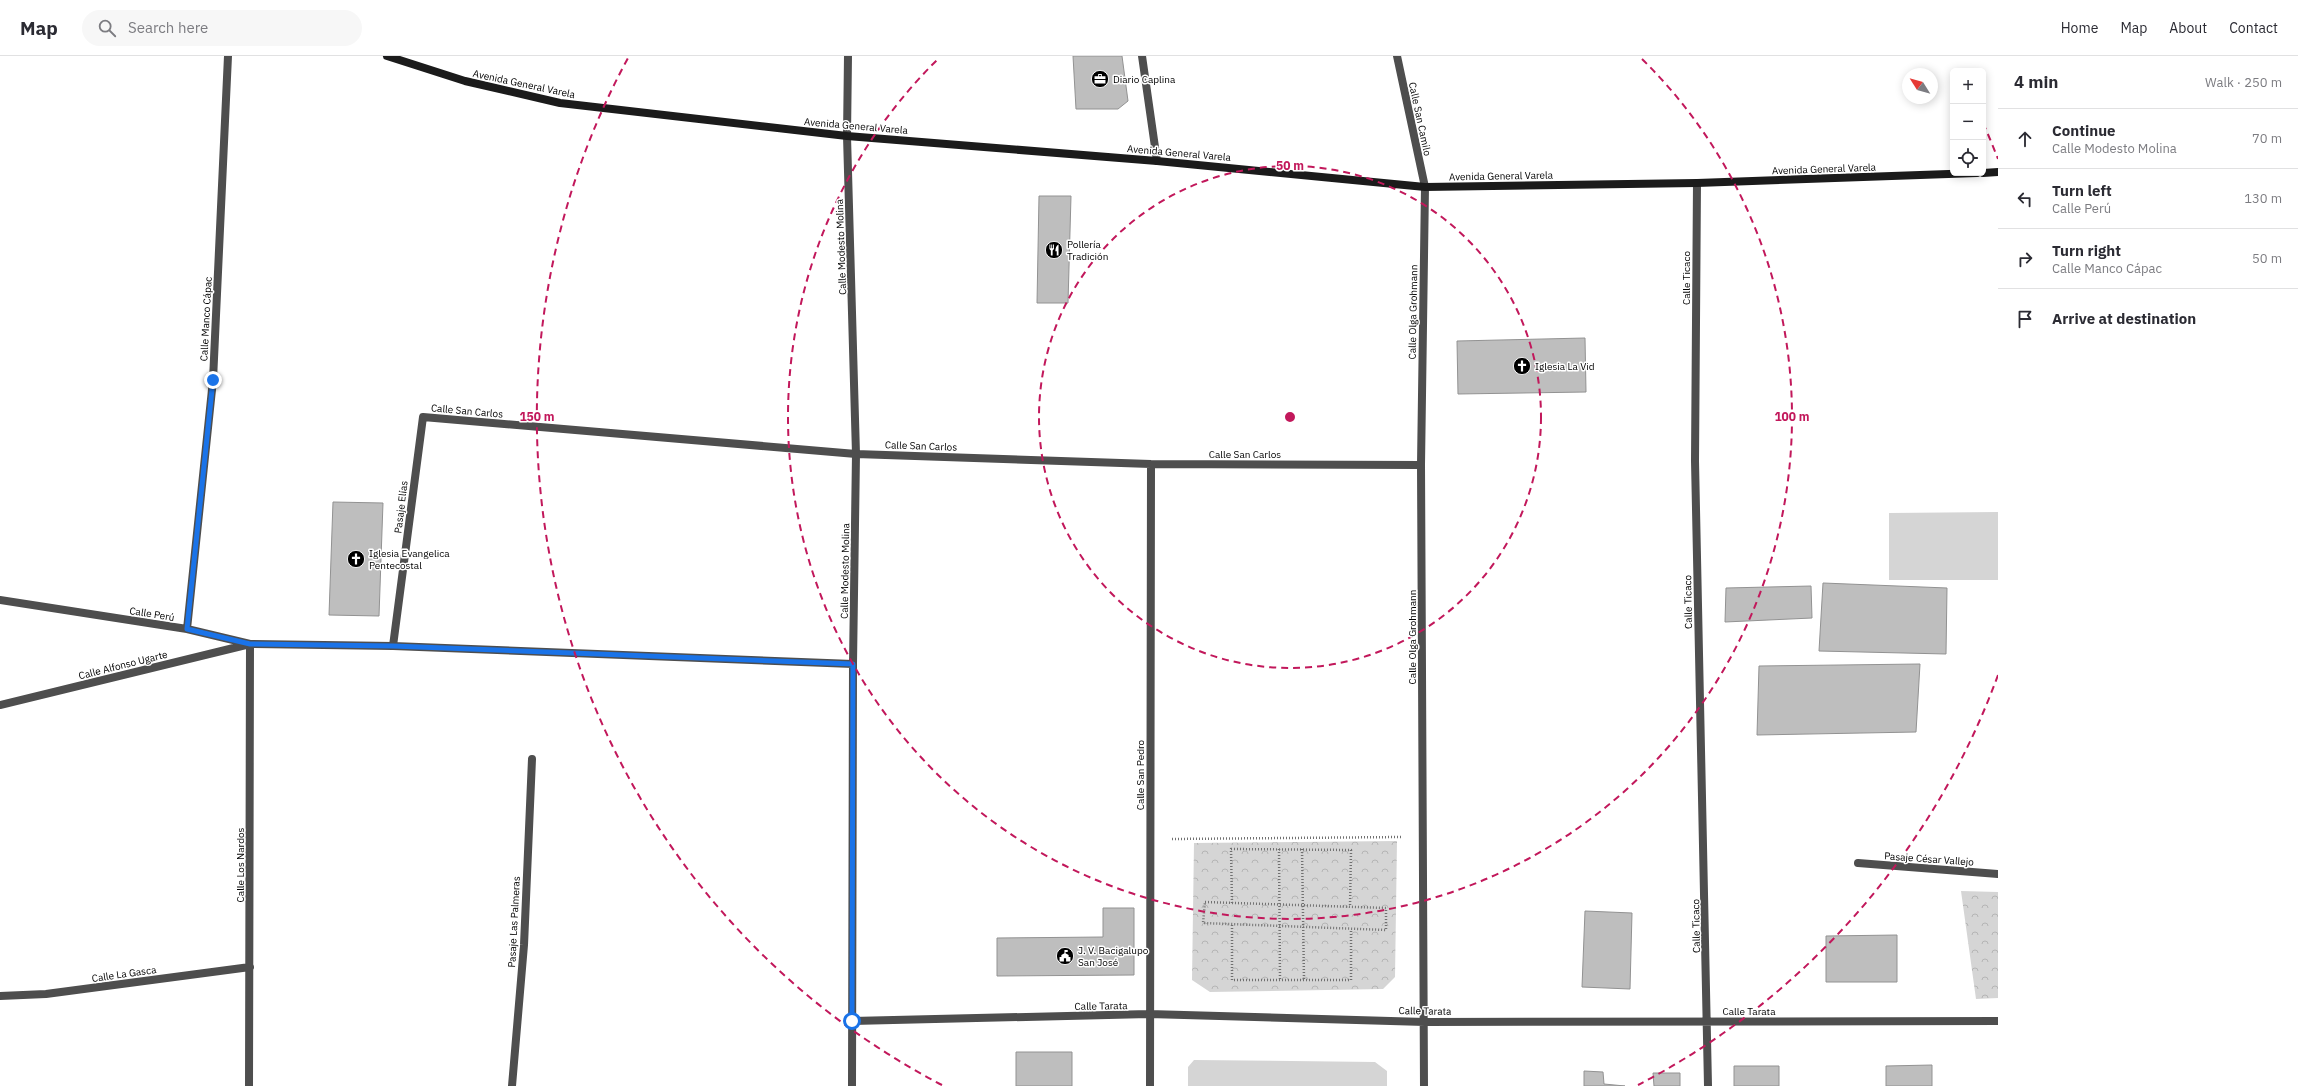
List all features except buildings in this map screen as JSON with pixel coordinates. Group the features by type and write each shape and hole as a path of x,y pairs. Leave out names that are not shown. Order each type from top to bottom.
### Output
{"street":[{"name":"Calle Manco Cápac","path":"187,629 213,380 228,56"},
{"name":"Avenida General Varela","path":"387,56 465,81 560,103 848,136 1157,161 1424,187 1697,183 1950,174"},
{"name":"Calle Modesto Molina","path":"848,56 848,136 856,454 853,664 852,1086"},
{"path":"1142,56 1157,161"},
{"name":"Calle San Camilo","path":"1397,56 1424,187"},
{"path":"1986,173 1998,172"},
{"name":"Calle Ticaco","path":"1697,183 1695,461 1708,1021 1708,1086"},
{"name":"Calle Olga Grohmann","path":"1424,187 1421,466 1425,1022 1424,1086"},
{"name":"Calle San Carlos","path":"423,418 856,454 1151,464 1421,466"},
{"name":"Pasaje Elías","path":"393,646 423,418"},
{"name":"Calle San Pedro","path":"1150,1086 1149,840 1151,464"},
{"name":"Calle Perú","path":"0,600 187,629 250,644 393,646 853,664"},
{"name":"Calle Alfonso Ugarte","path":"0,705 250,644"},
{"name":"Calle Los Nardos","path":"249,1086 250,644"},
{"name":"Pasaje Las Palmeras","path":"512,1086 524,945 532,759"},
{"name":"Pasaje César Vallejo","path":"1858,863 1998,874"},
{"name":"Calle La Gasca","path":"0,996 46,994 250,967"},
{"name":"Calle Tarata","path":"852,1021 1149,1014 1425,1022 1998,1021"}],"path":[{"path":"1149,840 1403,837 1424,835"},
{"path":"1232,903 1231,849 1351,850 1350,907"},
{"path":"1279,849 1280,980"},
{"path":"1302,849 1304,980"},
{"path":"1205,902 1279,904 1386,908 1386,930 1204,923 1205,902"},
{"path":"1232,925 1232,980 1351,980 1351,929"}],"green space":[{"path":"1998,512 1998,580 1889,580 1889,513"},
{"path":"1397,841 1395,977 1383,989 1210,992 1192,980 1194,843"},
{"path":"1961,891 1998,892 1998,998 1976,999"},
{"path":"1194,1060 1375,1062 1387,1071 1387,1086 1188,1086 1188,1067"}],"place":[{"name":"Diario Caplina","path":"1100,79"},
{"name":"Pollería Tradición","path":"1054,250"},
{"name":"Iglesia La Vid","path":"1522,366"},
{"name":"Iglesia Evangelica Pentecostal","path":"356,559"},
{"name":"J. V. Bacigalupo San José","path":"1065,956"}],"route":[{"path":"213,380 187,629 250,644 393,646 853,664 852,1021"}]}
